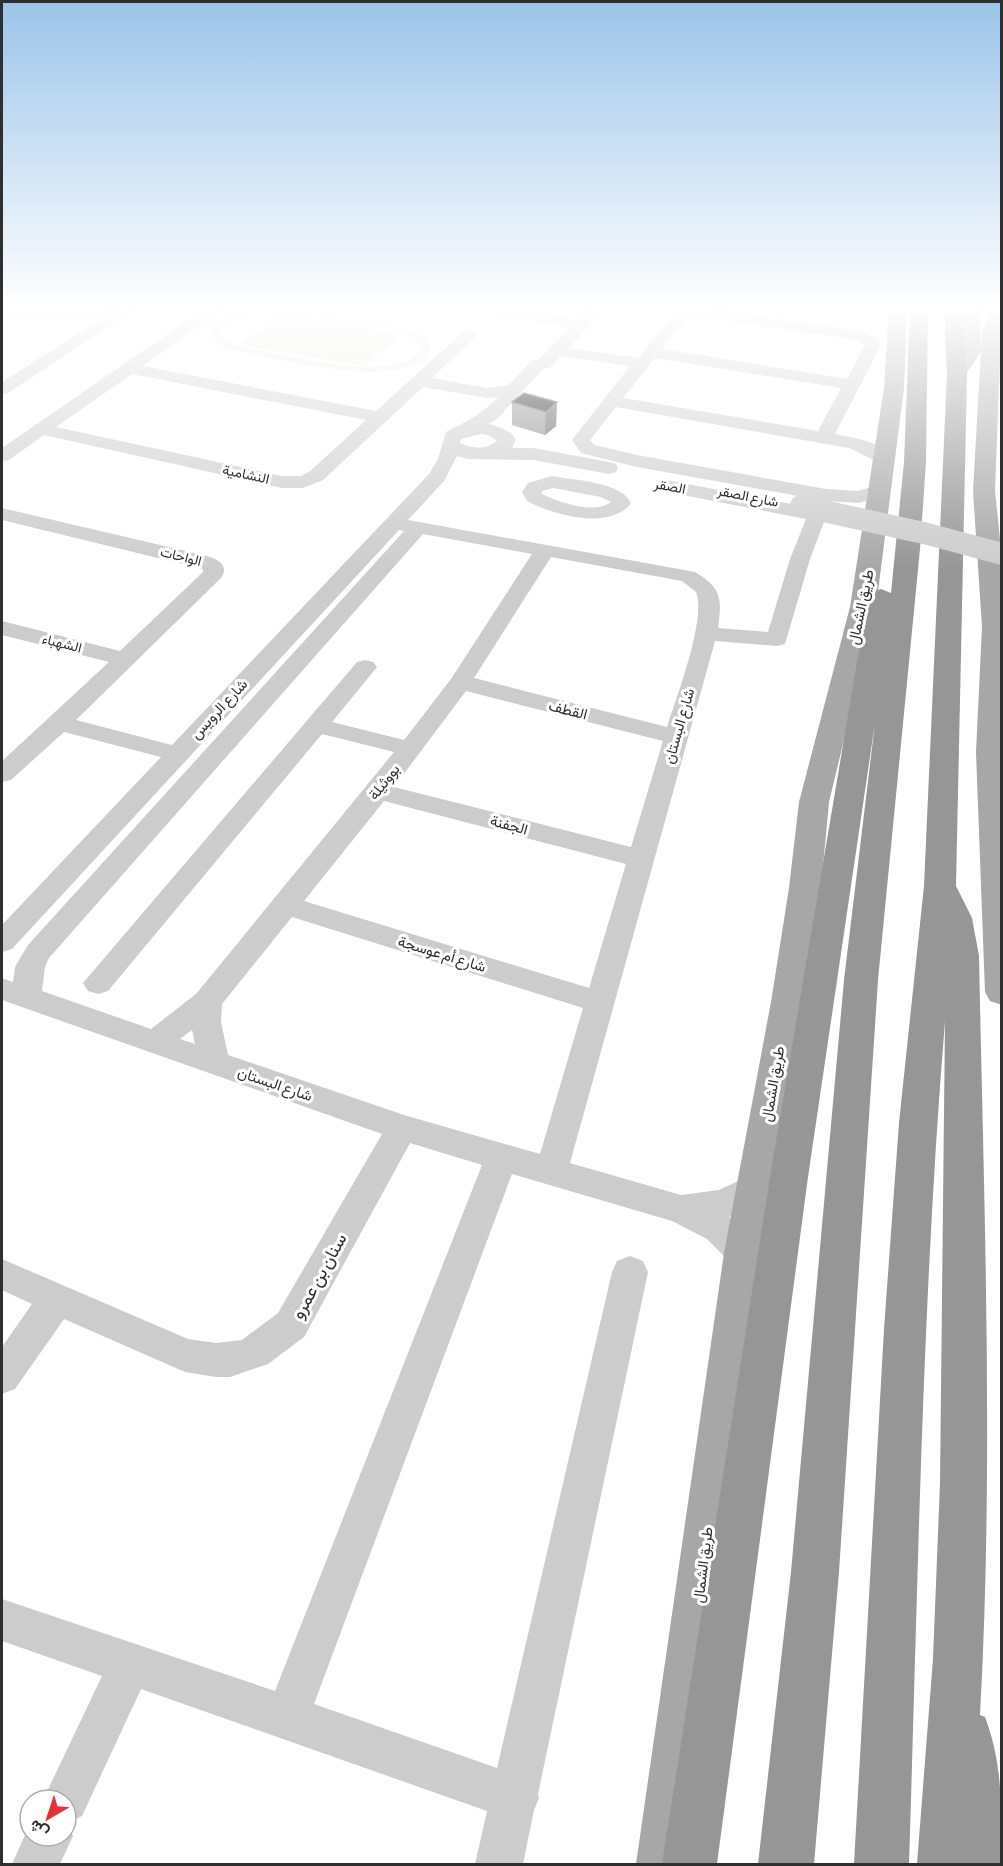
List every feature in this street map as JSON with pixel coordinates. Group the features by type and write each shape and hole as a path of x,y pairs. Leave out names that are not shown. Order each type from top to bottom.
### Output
{"highway":[{"name":"طريق الشمال","path":"786,1864 815,1572 861,980 892,534 915,462 917,395"},
{"path":"882,1847 906,1306 918,1123 940,886 977,395"},
{"path":"681,1859 888,549 893,540 892,534"},
{"path":"940,886 956,918 962,956 964,1209 963,1477 958,1659 945,1864"},
{"path":"958,1659 971,1764 988,1864"}],"main road":[{"name":"طريق الشمال","path":"681,1859 671,1815 744,1253 788,1002 805,888 814,802 863,607 892,534 879,491 893,395"},
{"path":"994,403 993,499 998,620 990,752 1002,992"},
{"path":"805,888 835,791 854,774"}],"street":[{"path":"2,456 89,395"},
{"path":"267,395 380,417"},
{"name":"النشامية","path":"40,429 282,482 303,482 316,476 403,395"},
{"path":"490,395 501,403"},
{"path":"450,446 453,436 491,415 509,395"},
{"path":"504,436 500,418 521,395"},
{"path":"616,395 612,401 830,439 873,450 884,458"},
{"path":"830,439 848,395"},
{"name":"الصقر","path":"612,401 581,440 588,449 844,498 859,497 879,491"},
{"name":"شارع الصقر","path":"469,429 493,430 540,449 813,510 908,524 1002,548"},
{"name":"شارع الرويس","path":"437,477 485,454 501,449 506,444 504,436"},
{"name":"شارع الصقر","path":"450,446 467,453 534,454 897,527 1002,554"},
{"name":"شارع الرويس","path":"2,942 437,477 447,459 450,446"},
{"name":"الصقر","path":"534,454 605,482 813,510 859,526 892,534"},
{"path":"706,634 777,639 813,510 850,514 854,508 852,503 844,498"},
{"name":"الواحات","path":"2,514 203,561 214,566 214,574 59,723 2,774"},
{"name":"شارع البستان","path":"393,523 687,576 704,584 710,596 706,634 551,1172"},
{"path":"14,994 38,952 418,528"},
{"name":"بووثيلة","path":"155,1042 207,1002 378,791 460,682 545,550"},
{"name":"الشهباء","path":"2,628 123,659"},
{"path":"98,983 365,667"},
{"name":"القطف","path":"460,682 676,737"},
{"path":"321,719 415,742"},
{"path":"59,723 178,754"},
{"name":"الجفنة","path":"378,791 641,859"},
{"name":"شارع أم عوسجة","path":"286,905 599,1002"},
{"name":"شارع البستان","path":"14,994 402,1128 681,1209 719,1230 744,1253"},
{"path":"207,1002 209,1042 214,1063"},
{"name":"سنان بن عمرو","path":"2,1274 184,1355 207,1361 230,1361 254,1354 274,1342 291,1325 402,1128"},
{"path":"287,1717 501,1158"},
{"name":"شارع البستان","path":"681,1209 725,1204 755,1187"},
{"path":"499,1864 516,1798 630,1272"},
{"path":"2,1377 57,1299"},
{"path":"2,1620 516,1798"},
{"path":"72,1788 130,1665"},
{"path":"36,1864 43,1848"}],"building":[{"path":"521,395 532,395 557,402 546,412 512,402"}]}
